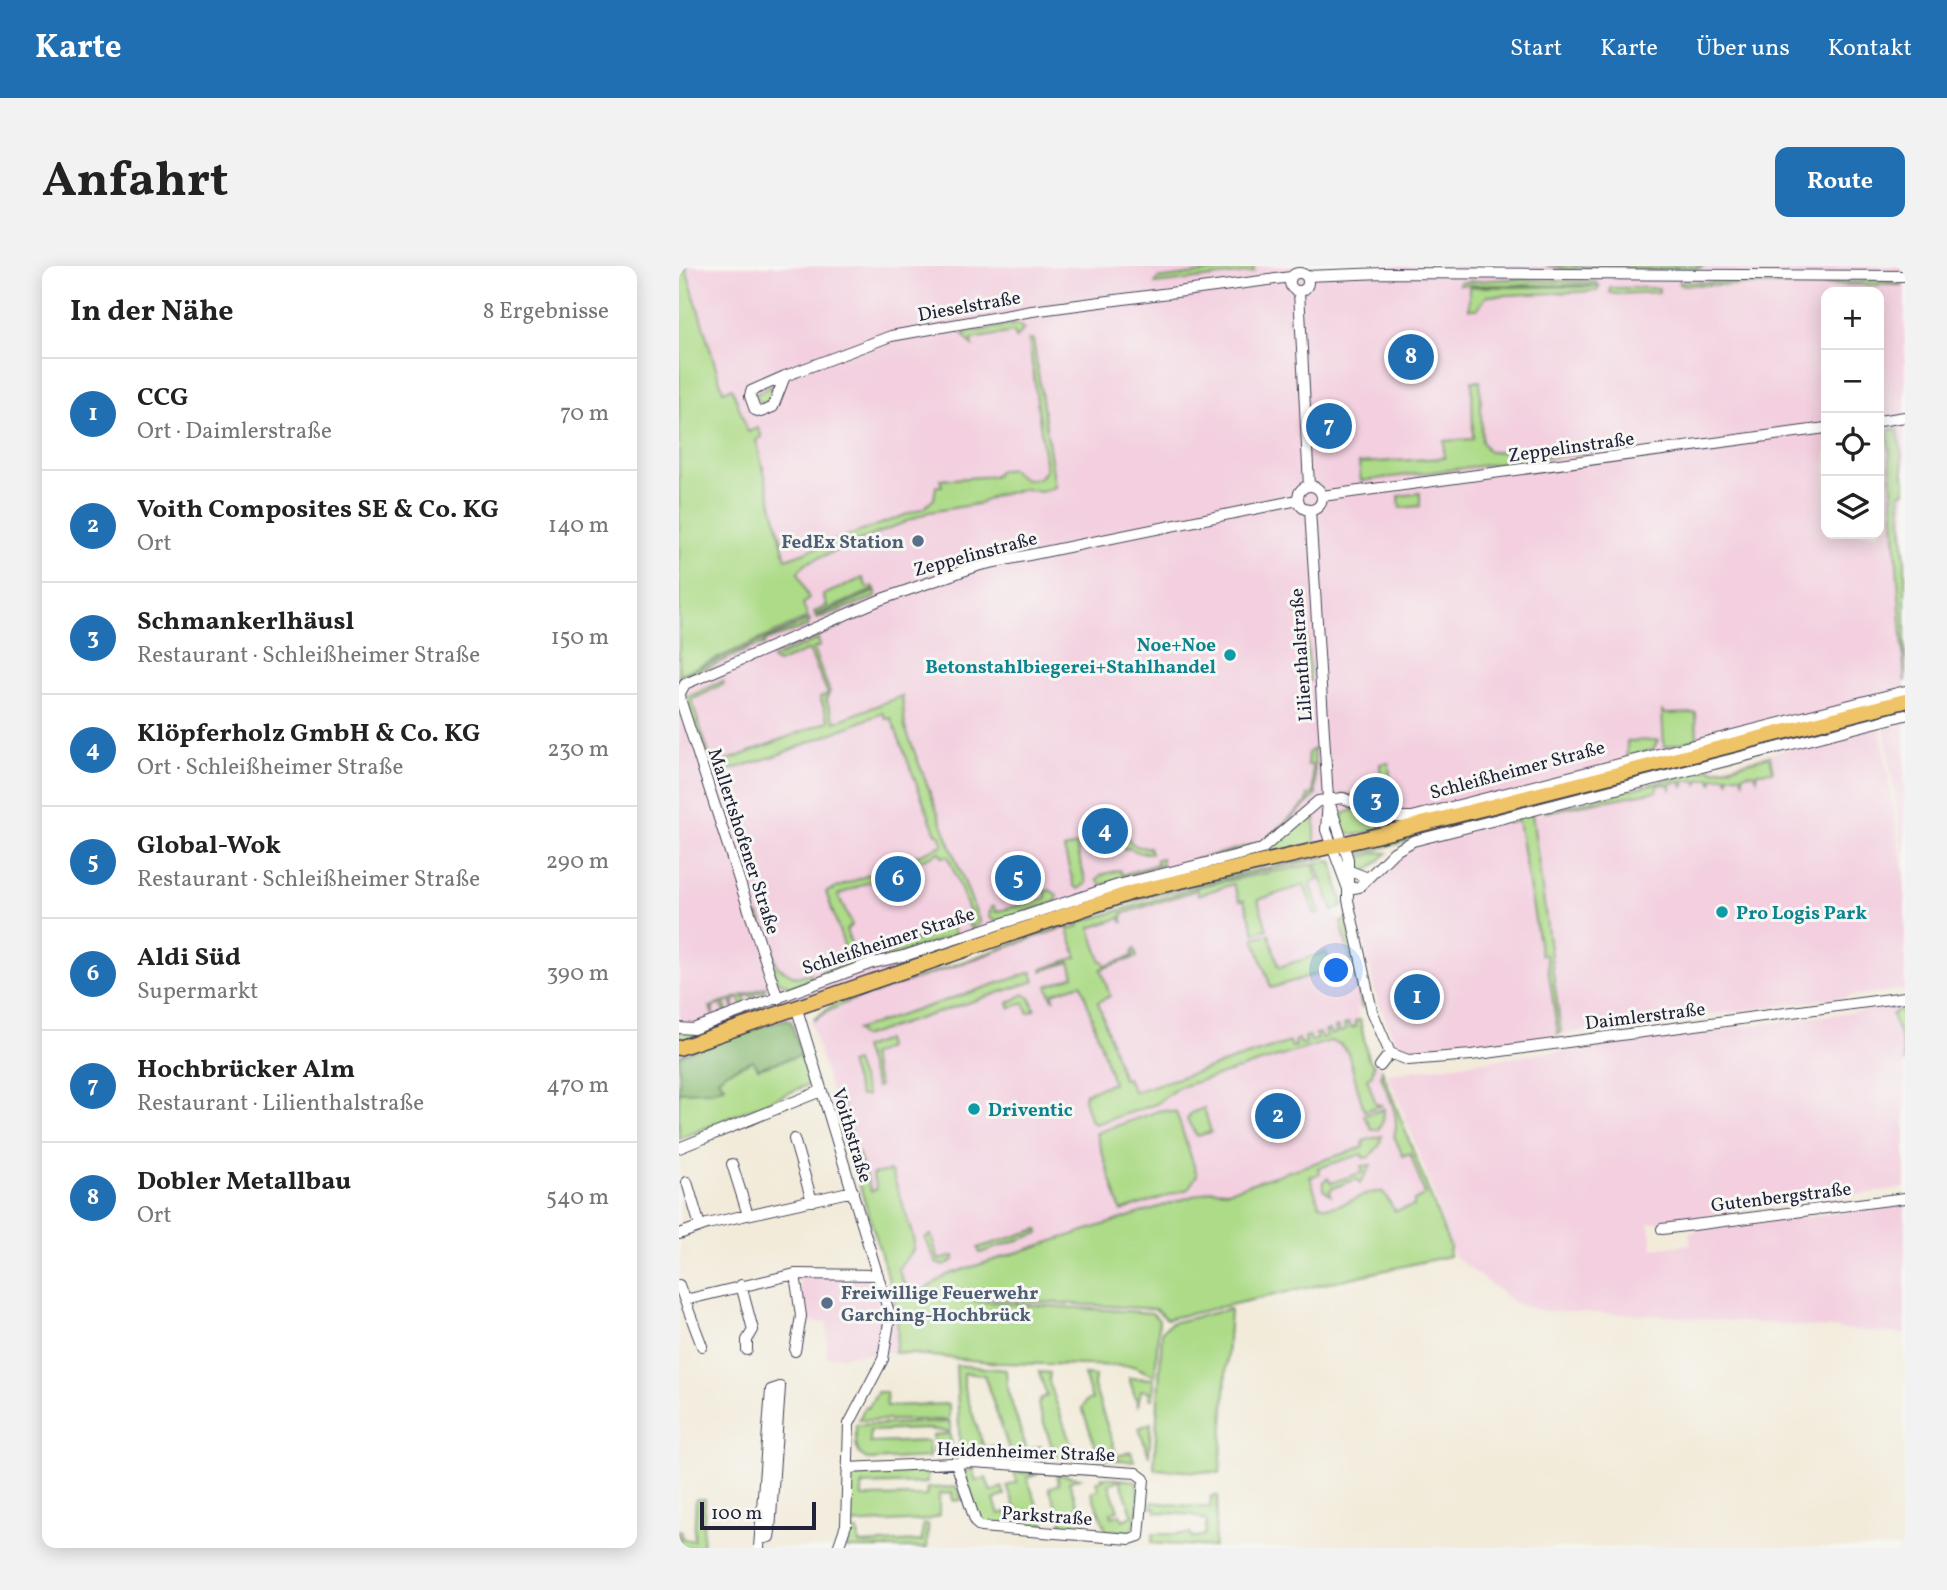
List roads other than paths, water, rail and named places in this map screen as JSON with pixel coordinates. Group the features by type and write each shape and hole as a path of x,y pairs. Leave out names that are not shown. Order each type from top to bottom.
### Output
{"main road":[{"name":"Schleißheimer Straße","path":"679,1048 1133,892 1337,845 1905,701"}],"street":[{"path":"1299,291 1290,285 1290,277 1297,272 1306,276 1427,273 1905,276"},
{"path":"1299,291 1307,287 1306,276"},
{"name":"Dieselstraße","path":"785,376 891,336 1032,311 1290,277"},
{"path":"1299,291 1309,486"},
{"path":"1884,420 1905,418"},
{"name":"Zeppelinstraße","path":"1322,496 1821,429"},
{"path":"1309,486 1316,488 1322,496 1317,507 1310,510 1301,506 1298,500 1300,491 1309,486"},
{"name":"Zeppelinstraße","path":"680,693 685,684 872,603 980,565 1298,500"},
{"name":"Lilienthalstraße","path":"1310,510 1328,798 1337,845"},
{"name":"Schleißheimer Straße","path":"679,1028 693,1029 869,964 908,955 1118,885 1262,849 1308,807 1328,798 1343,798 1387,817 1412,817 1905,691"},
{"name":"Mallertshofener Straße","path":"680,693 778,999"},
{"path":"1348,889 1359,887 1394,852 1412,841 1905,715"},
{"path":"1337,845 1350,871 1348,889"},
{"path":"1337,845 1372,1011 1390,1053 1380,1066"},
{"path":"1350,871 1369,877"},
{"name":"Daimlerstraße","path":"1390,1053 1408,1060 1471,1055 1905,998"},
{"name":"Voithstraße","path":"796,1006 888,1307 888,1339 883,1359 849,1424 846,1525 838,1548"},
{"path":"679,1148 821,1091"},
{"path":"794,1139 812,1201"},
{"path":"733,1164 748,1215"},
{"path":"687,1182 700,1226"},
{"path":"679,1234 700,1226 853,1191"},
{"name":"Gutenbergstraße","path":"1662,1229 1905,1198"},
{"path":"685,1300 795,1274 878,1275"},
{"path":"795,1274 801,1316 796,1351"},
{"path":"679,1285 702,1346"},
{"path":"741,1285 753,1331 747,1340 747,1350"},
{"path":"780,1387 771,1531 769,1537 759,1543 771,1391 780,1387"},
{"name":"Heidenheimer Straße","path":"847,1468 956,1463 1142,1474 1144,1479 1139,1536"},
{"name":"Parkstraße","path":"956,1463 976,1523 981,1527 1130,1539 1139,1536"}],"place":[{"name":"Dobler Metallbau","path":"1411,357"},
{"name":"Hochbrücker Alm","path":"1329,426"},
{"name":"FedEx Station","path":"918,541"},
{"name":"Noe+Noe Betonstahlbiegerei+Stahlhandel","path":"1230,655"},
{"name":"Schmankerlhäusl","path":"1376,800"},
{"name":"Klöpferholz GmbH & Co. KG","path":"1105,831"},
{"name":"Global-Wok","path":"1018,878"},
{"name":"Aldi Süd","path":"898,879"},
{"name":"Pro Logis Park","path":"1722,912"},
{"name":"CCG","path":"1417,997"},
{"name":"Driventic","path":"974,1109"},
{"name":"Voith Composites SE & Co. KG","path":"1278,1116"},
{"name":"Freiwillige Feuerwehr Garching-Hochbrück","path":"827,1303"}]}
